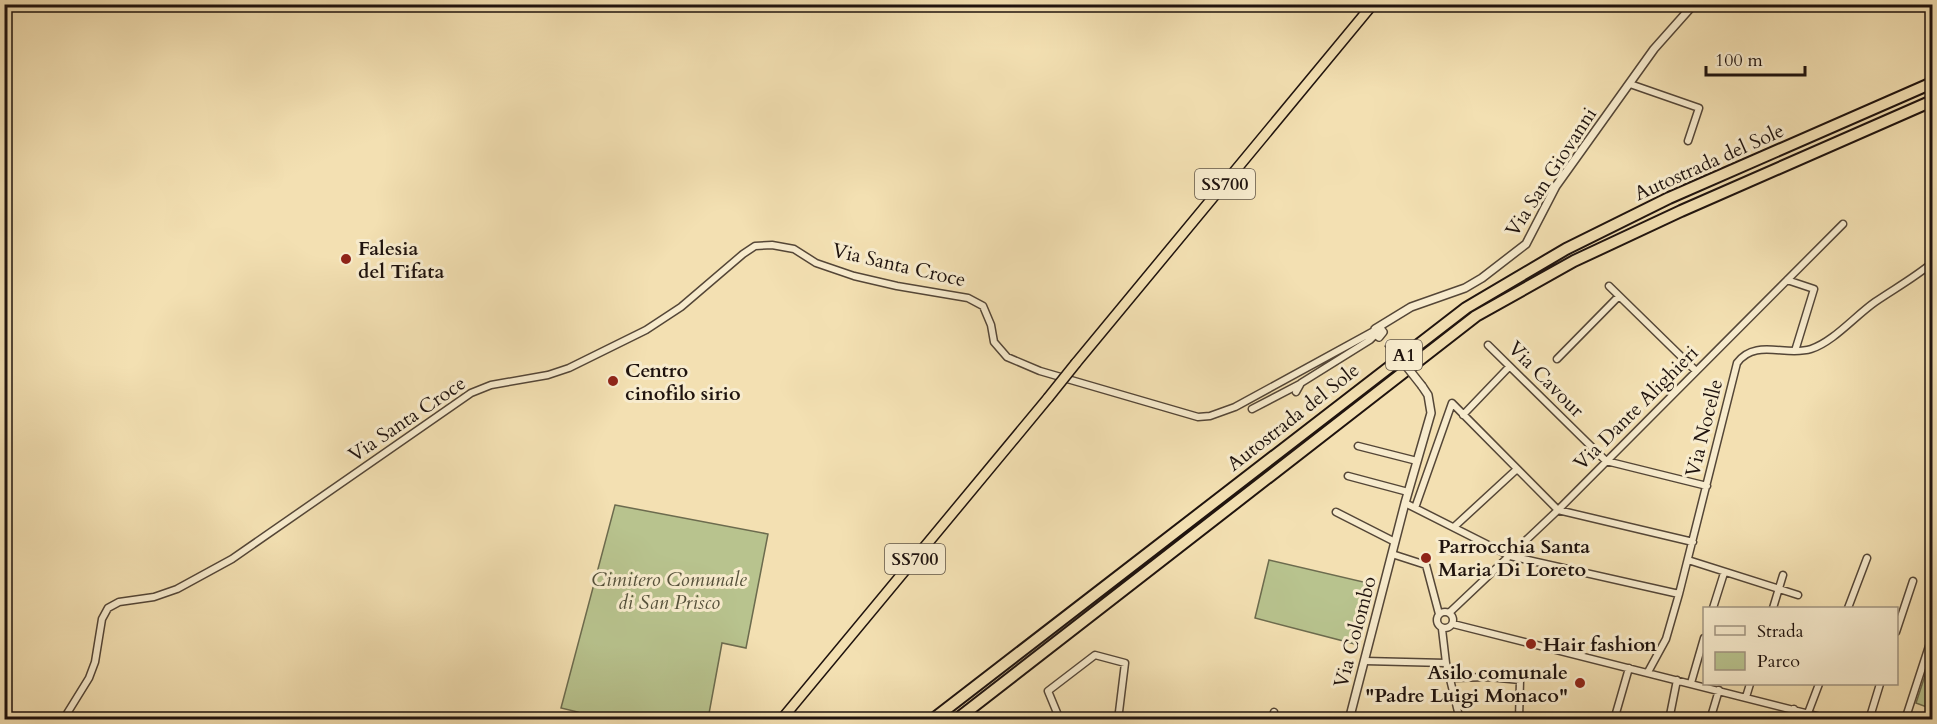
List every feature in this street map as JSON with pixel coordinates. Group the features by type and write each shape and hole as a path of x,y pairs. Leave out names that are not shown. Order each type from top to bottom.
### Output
{"highway":[{"name":"SS700","path":"782,720 1373,4"},
{"name":"Autostrada del Sole","path":"932,720 1466,308 1566,249 1669,198 1932,83"},
{"name":"Autostrada del Sole","path":"956,720 1476,316 1574,261 1932,101"}],"street":[{"name":"Via San Giovanni","path":"1379,332 1410,307 1465,288 1482,278 1526,244 1556,186 1654,49 1694,4"},
{"path":"1630,84 1699,108 1688,141"},
{"name":"Via Dante Alighieri","path":"1449,613 1558,510 1843,224"},
{"name":"Via Santa Croce","path":"63,720 89,678 95,662 102,619 108,608 119,602 154,597 177,589 232,559 471,393 491,385 548,375 569,368 645,330 681,307 755,246 772,245 794,249 816,262 854,276 968,298 983,306 991,325 994,342 1007,357 1040,370 1198,417 1210,416 1235,407 1379,332"},
{"name":"Via Nocelle","path":"1648,672 1666,639 1693,542 1737,363 1742,355 1755,350 1795,351 1821,345 1932,263"},
{"path":"1787,280 1814,289 1795,351"},
{"path":"1609,286 1696,371"},
{"path":"1557,359 1619,296"},
{"path":"1252,409 1301,383 1379,332 1422,386 1428,395 1431,413 1392,554 1426,565 1439,614 1437,622 1442,629 1446,663 1460,720"},
{"name":"Via Cavour","path":"1488,345 1606,461"},
{"path":"1463,415 1509,367"},
{"path":"1296,392 1301,383"},
{"path":"1415,508 1452,403 1558,510 1693,542"},
{"path":"1358,446 1417,461"},
{"path":"1606,461 1707,486"},
{"path":"1454,527 1517,469"},
{"path":"1348,476 1408,492"},
{"path":"1405,502 1510,556 1679,594"},
{"path":"1336,512 1395,542"},
{"name":"Via Colombo","path":"1349,720 1392,554"},
{"path":"1849,607 1867,558"},
{"path":"1688,560 1798,595"},
{"path":"1714,607 1724,573"},
{"path":"1774,607 1783,575"},
{"path":"1898,626 1913,581"},
{"path":"1439,614 1449,613 1453,624"},
{"path":"1442,629 1453,624"},
{"path":"1453,624 1832,719"},
{"path":"1905,720 1932,637"},
{"path":"1691,683 1703,641"},
{"path":"1060,720 1048,691 1095,656 1125,663 1118,720"},
{"path":"1365,661 1446,663"},
{"path":"1614,720 1629,668"},
{"path":"1450,678 1489,677 1520,680 1519,720"},
{"path":"1669,720 1677,680"},
{"path":"1746,697 1750,685"},
{"path":"1808,713 1819,685"},
{"path":"1869,720 1880,685"},
{"path":"1710,720 1719,690"},
{"path":"1791,720 1794,709"}],"green space":[{"name":"Cimitero Comunale di San Prisco","path":"615,505 768,534 746,648 722,643 708,719 596,720 561,708"},
{"path":"1269,560 1372,584 1355,644 1255,618"},
{"path":"1932,654 1932,709 1916,703"}],"place":[{"name":"Falesia del Tifata","path":"346,259"},
{"name":"Centro cinofilo sirio","path":"613,381"},
{"name":"Parrocchia Santa Maria Di Loreto","path":"1426,558"},
{"name":"Hair fashion","path":"1531,644"},
{"name":"Asilo comunale \"Padre Luigi Monaco\"","path":"1580,683"}]}
